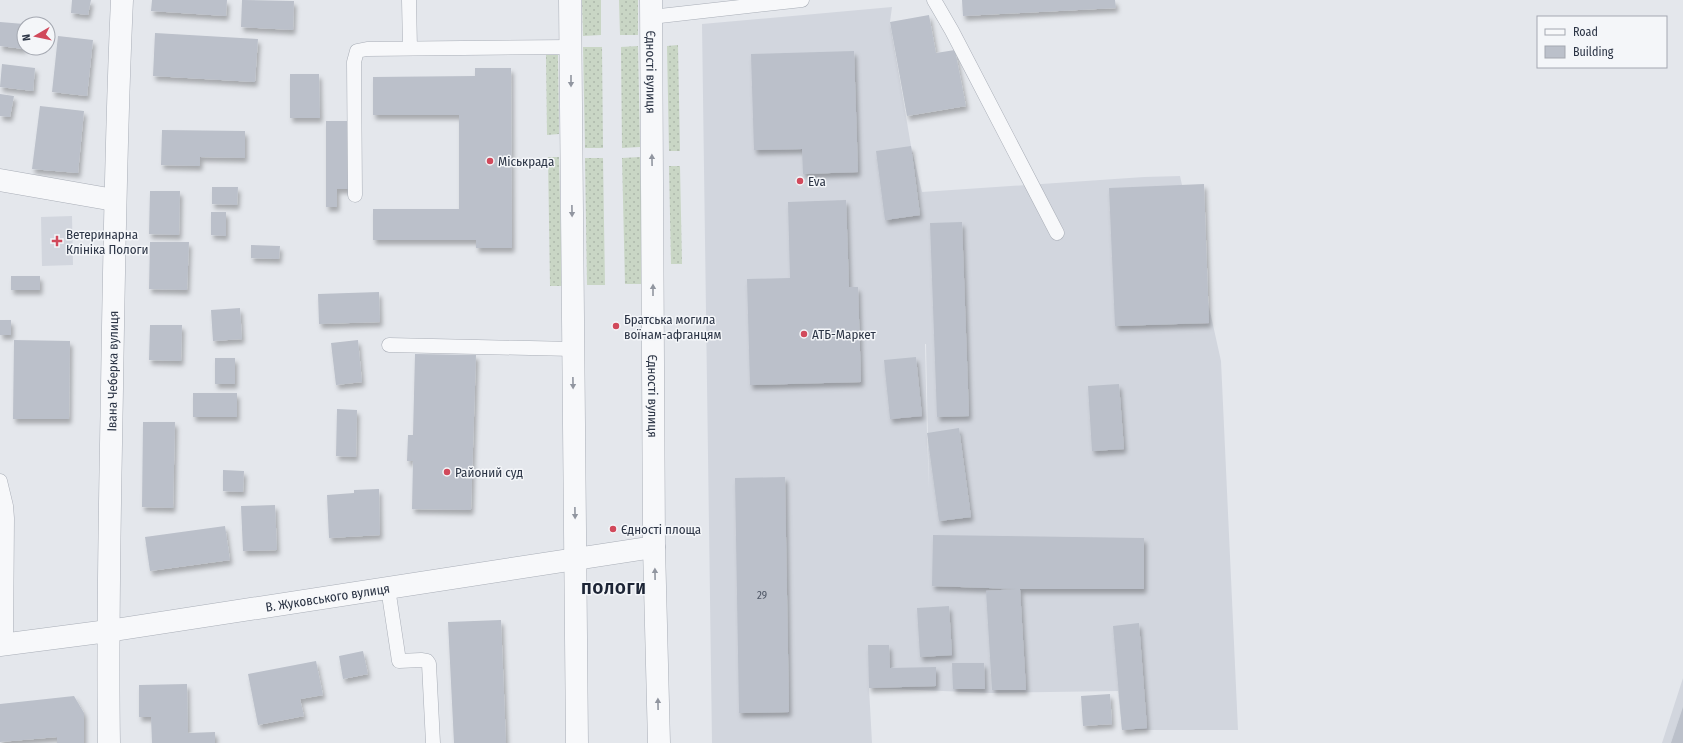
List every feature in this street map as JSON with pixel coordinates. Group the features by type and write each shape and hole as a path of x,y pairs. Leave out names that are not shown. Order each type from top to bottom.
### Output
{"street":[{"name":"Івана Чеберка вулиця","path":"108,743 108,631 114,200 116,115 122,0"},
{"path":"570,0 577,743"},
{"name":"Єдності вулиця","path":"651,8 654,547 659,743"},
{"path":"0,180 114,200"},
{"name":"В. Жуковського вулиця","path":"3,644 108,631 654,547"}],"lane":[{"path":"409,0 410,48"},
{"path":"651,8 802,0"},
{"path":"934,0 952,31 1056,233"},
{"path":"355,195 355,56 358,51 367,49 410,48 571,47"},
{"path":"389,345 573,349"},
{"path":"0,481 6,506 7,518 3,644"},
{"path":"388,588 399,661 421,660 428,661 429,664 433,743"}],"shaded area":[{"path":"892,7 890,22 911,146 922,192 1144,177 1180,176 1221,361 1238,730 1122,730 1118,691 991,693 869,688 872,743 712,743 702,24","holes":["925,344 926,344 929,490"]},
{"name":"Ветеринарна Клініка Пологи","path":"72,216 73,265 42,266 41,217"},
{"path":"1683,678 1683,743 1662,743"}],"green space":[{"path":"582,0 601,0 601,35 583,36"},
{"path":"619,0 638,0 638,35 620,35"},
{"path":"678,45 680,151 669,151 667,46"},
{"path":"638,46 640,147 622,148 621,47"},
{"path":"583,47 602,47 603,148 585,148"},
{"path":"546,55 558,55 559,134 547,135"},
{"path":"548,157 559,157 562,286 550,286"},
{"path":"640,157 643,284 625,284 622,158"},
{"path":"585,158 603,158 605,285 587,285"},
{"path":"669,166 680,166 682,264 671,264"}],"building":[{"path":"72,0 91,0 88,15 71,13"},
{"path":"152,0 227,0 226,16 151,11"},
{"path":"242,0 294,1 293,30 241,27"},
{"path":"962,0 1115,0 1116,8 963,16"},
{"path":"929,15 936,53 955,50 966,106 907,116 890,22"},
{"path":"0,22 16,23 16,48 0,46"},
{"path":"155,33 258,39 255,82 153,76"},
{"path":"58,36 93,40 87,96 52,92"},
{"path":"854,51 858,172 803,174 802,149 754,150 751,54"},
{"path":"2,64 35,68 33,91 0,87"},
{"path":"475,68 511,68 512,248 476,248 476,240 373,240 373,209 459,209 459,115 373,115 373,77 475,76"},
{"path":"290,74 319,74 320,118 290,118"},
{"path":"0,94 14,96 10,117 0,116"},
{"path":"40,106 84,111 78,173 32,169"},
{"path":"326,121 351,121 351,189 337,189 337,207 326,207"},
{"path":"162,130 245,131 245,158 200,157 200,166 161,165"},
{"path":"911,146 920,215 885,220 876,151"},
{"path":"1204,184 1209,323 1115,326 1109,188"},
{"path":"212,187 238,187 237,205 212,204"},
{"path":"150,191 180,191 179,235 149,234"},
{"name":"АТБ-Маркет","path":"846,200 849,287 858,287 861,382 750,385 747,279 790,278 788,202"},
{"path":"211,212 226,212 226,236 211,235"},
{"path":"962,222 969,416 937,417 930,223"},
{"path":"150,242 189,242 187,290 149,289"},
{"path":"251,245 280,246 279,259 251,258"},
{"path":"11,276 40,276 40,290 11,290"},
{"path":"379,292 380,322 319,324 318,294"},
{"path":"240,308 242,339 213,341 211,310"},
{"path":"0,320 11,320 11,335 0,335"},
{"path":"150,325 182,325 181,361 149,360"},
{"path":"14,340 70,341 69,419 13,419"},
{"path":"358,340 362,382 336,385 331,343"},
{"path":"415,354 476,355 471,510 412,509 413,461 407,461 408,435 413,435"},
{"path":"916,357 922,416 890,419 884,360"},
{"path":"215,358 235,358 235,384 215,384"},
{"path":"1119,384 1124,449 1092,451 1088,386"},
{"path":"193,393 237,393 237,417 193,417"},
{"path":"337,409 357,410 356,457 336,456"},
{"path":"143,422 175,422 173,508 142,507"},
{"path":"959,428 971,517 939,521 927,433"},
{"path":"223,470 244,471 243,492 223,491"},
{"path":"785,477 789,712 739,713 735,478"},
{"path":"379,489 380,535 329,538 327,495 354,493 354,490"},
{"path":"275,505 277,550 243,551 241,506"},
{"path":"225,526 230,560 150,571 145,537"},
{"path":"933,535 1144,538 1144,589 1020,589 1026,690 992,690 986,591 1017,589 932,586"},
{"path":"949,606 952,655 920,657 917,608"},
{"path":"501,620 506,743 454,743 448,622"},
{"path":"1139,623 1147,728 1122,730 1113,626"},
{"path":"868,645 889,645 890,668 936,667 936,686 869,688"},
{"path":"363,651 368,674 343,679 339,656"},
{"path":"316,661 323,695 300,699 304,716 258,725 248,674"},
{"path":"952,663 984,663 985,689 953,689"},
{"path":"187,684 188,733 215,732 215,743 152,743 151,717 139,717 139,685"},
{"path":"1110,694 1112,724 1083,726 1081,696"},
{"path":"74,696 84,713 84,743 57,743 57,737 0,742 0,704"},
{"path":"1683,707 1683,743 1671,743"}],"place":[{"name":"Міськрада","path":"490,161"},
{"name":"Eva","path":"800,181"},
{"name":"Ветеринарна Клініка Пологи","path":"57,241"},
{"name":"Братська могила воїнам-афганцям","path":"616,326"},
{"name":"АТБ-Маркет","path":"804,334"},
{"name":"Районий суд","path":"447,472"},
{"name":"Єдності площа","path":"613,529"}],"district":[{"name":"ПОЛОГИ","path":"614,588"}]}
